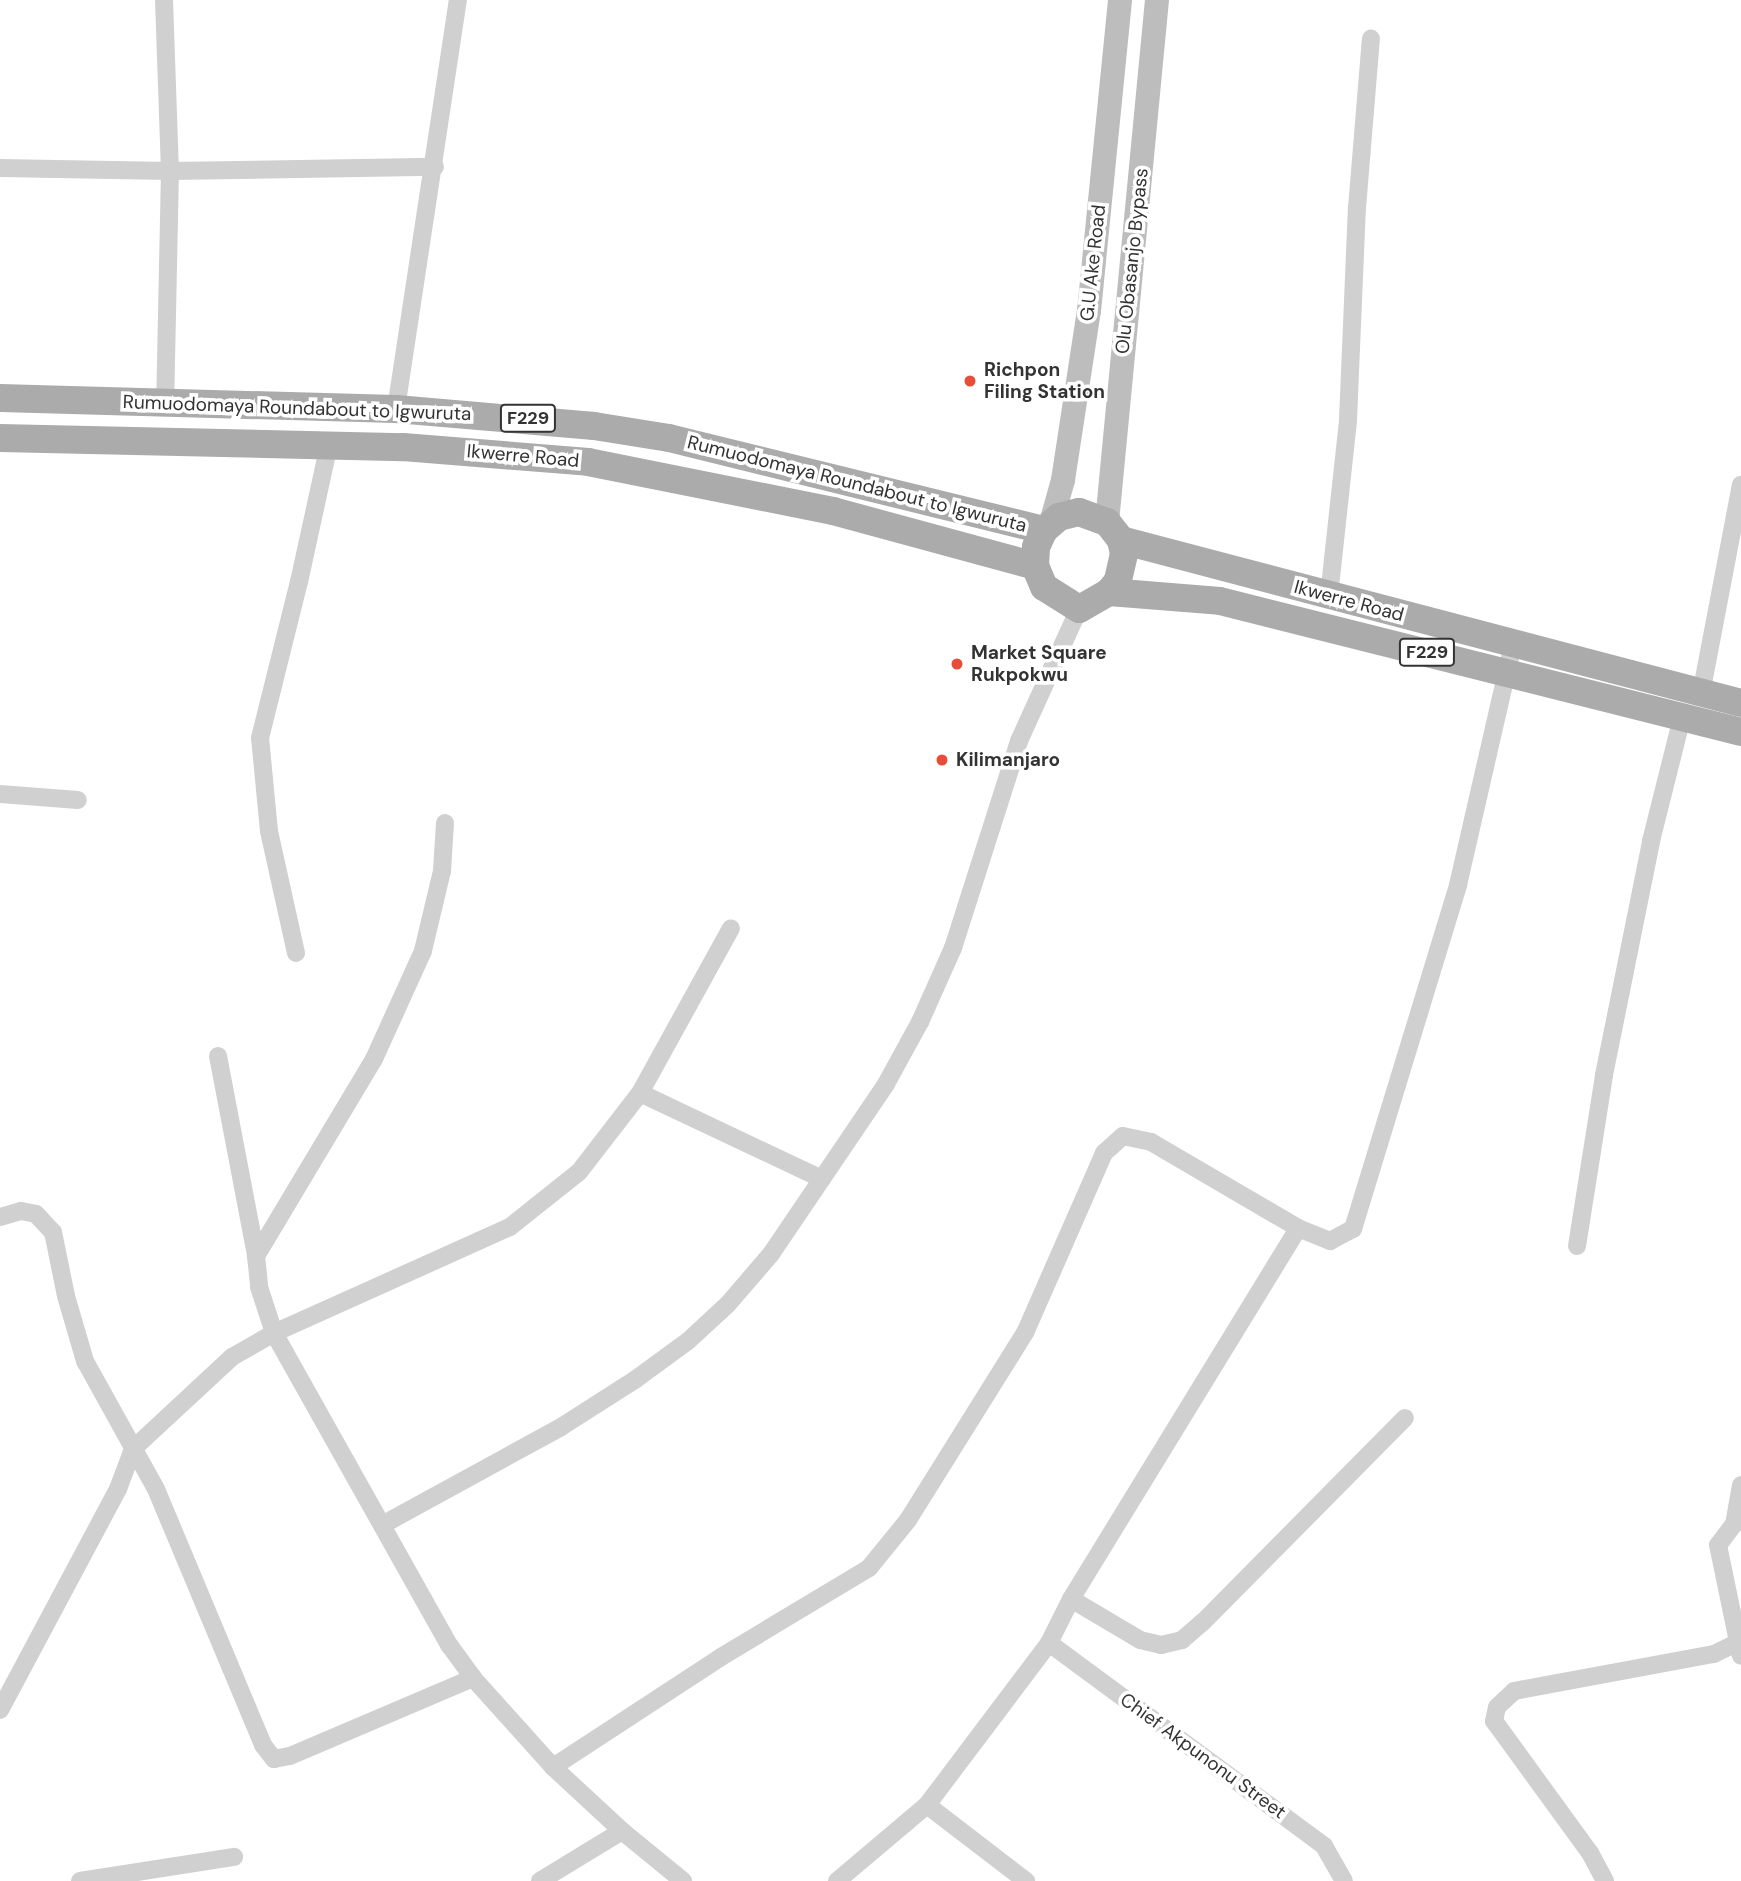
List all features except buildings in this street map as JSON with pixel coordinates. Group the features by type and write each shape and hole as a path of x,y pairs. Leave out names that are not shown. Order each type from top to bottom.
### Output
{"main road":[{"name":"G.U Ake Road","path":"1048,526 1065,468 1089,311 1120,0"},
{"name":"Olu Obasanjo Bypass","path":"1114,531 1157,0"},
{"name":"Rumuodomaya Roundabout to Igwuruta","path":"0,398 396,409 525,418 669,438 1048,526"},
{"name":"Ikwerre Road","path":"0,438 328,444 589,461 833,511 1035,566"},
{"name":"F229","path":"1048,526 1079,512 1114,531"},
{"path":"1048,526 1036,547 1035,566 1044,587 1079,610 1109,592 1123,568 1114,531"},
{"name":"Ikwerre Road","path":"1114,531 1169,551 1329,596 1741,703"},
{"name":"F229","path":"1109,592 1220,601 1741,732"}],"street":[{"path":"164,0 170,171 165,404"},
{"path":"396,409 435,167 458,0"},
{"path":"1329,596 1348,421 1357,208 1371,39"},
{"path":"0,168 170,171 435,167"},
{"path":"296,953 269,831 260,738 299,582 328,444"},
{"path":"1701,694 1737,541 1741,485"},
{"path":"384,1524 561,1427 636,1379 688,1341 728,1304 762,1264 886,1084 920,1022 953,948 1019,741 1079,610"},
{"path":"554,1767 721,1657 869,1568 908,1520 1026,1333 1104,1153 1123,1136 1151,1142 1298,1228 1330,1241 1353,1229 1458,885 1513,644"},
{"path":"1577,1246 1604,1075 1651,841 1682,718"},
{"path":"0,794 78,800"},
{"path":"256,1256 374,1059 423,951 442,872 445,823"},
{"path":"0,1710 118,1489 133,1449 232,1357 274,1333 510,1227 579,1172 640,1093 731,928"},
{"path":"218,1056 256,1256 259,1287 274,1333 384,1524 450,1646 473,1678 554,1767 622,1831 683,1881"},
{"path":"640,1093 822,1179"},
{"path":"0,1217 21,1211 36,1214 53,1232 66,1296 85,1361 156,1489 263,1745 274,1759 290,1756 473,1678"},
{"path":"837,1881 927,1805 1049,1643 1071,1599 1298,1228"},
{"path":"1071,1599 1140,1640 1161,1645 1182,1640 1405,1418"},
{"path":"1605,1881 1590,1853 1494,1721 1497,1707 1514,1691 1714,1654 1740,1646 1718,1545 1734,1524 1741,1485"},
{"name":"Chief Akpunonu Street","path":"1049,1643 1324,1846 1345,1881"},
{"path":"927,1805 1026,1881"},
{"path":"540,1881 622,1831"},
{"path":"80,1881 234,1857"}],"place":[{"name":"Richpon Filing Station","path":"970,381"},
{"name":"Market Square Rukpokwu","path":"957,664"},
{"name":"Kilimanjaro","path":"942,760"}]}
